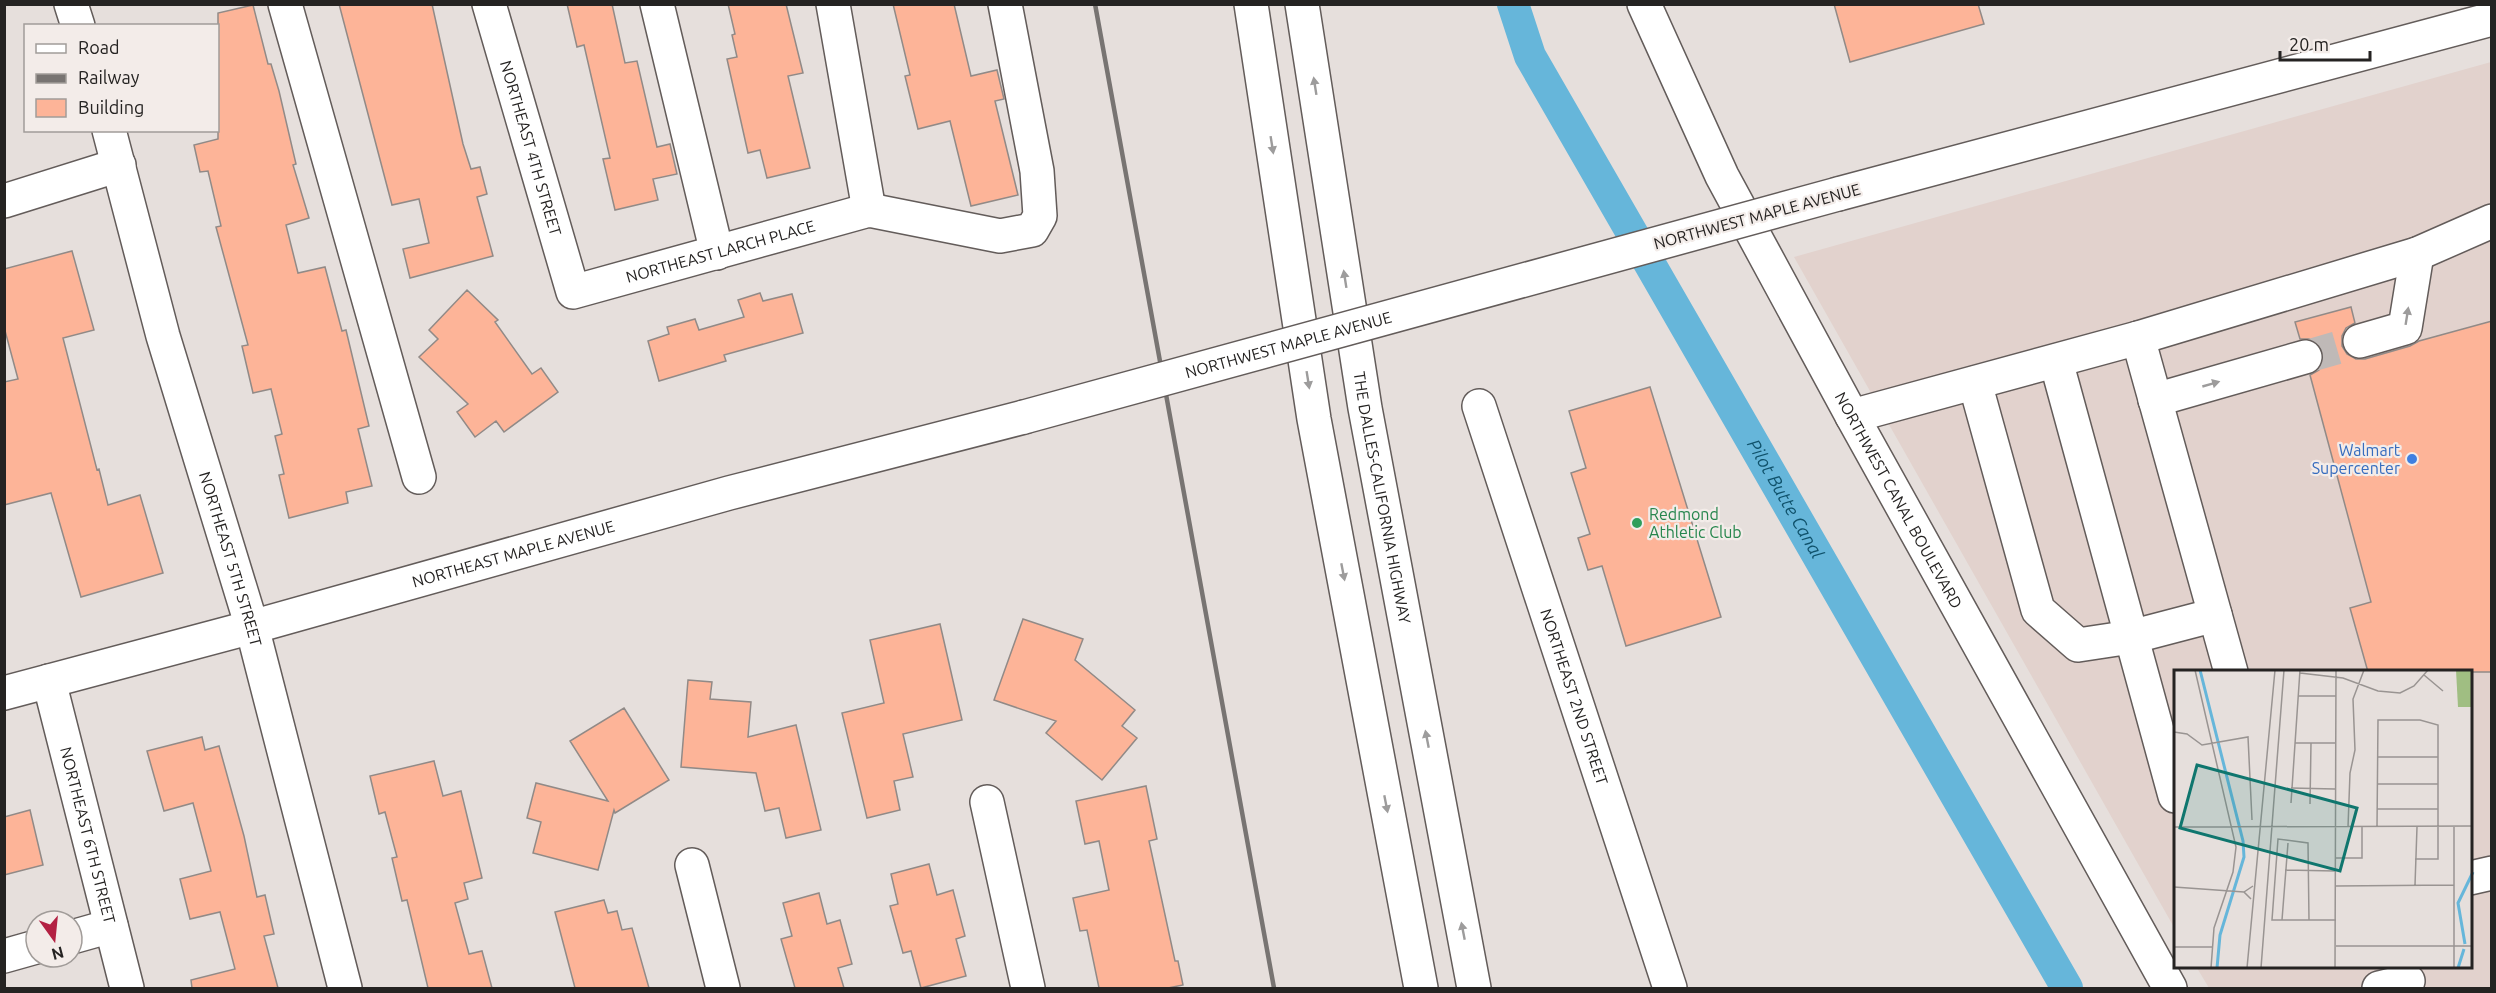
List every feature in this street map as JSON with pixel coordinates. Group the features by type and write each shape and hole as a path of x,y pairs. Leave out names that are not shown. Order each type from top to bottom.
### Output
{"main road":[{"path":"71,4 77,24"},
{"path":"285,4 419,477"},
{"name":"NORTHEAST 4TH STREET","path":"489,4 573,292"},
{"path":"657,4 717,253"},
{"path":"833,4 869,210 1000,236 1021,234 1032,230 1040,216 1037,171 1005,4"},
{"path":"1251,4 1314,419 1421,988"},
{"name":"THE DALLES-CALIFORNIA HIGHWAY","path":"1302,4 1365,408 1474,988"},
{"name":"NORTHWEST CANAL BOULEVARD","path":"1644,4 1722,176 1852,417 2168,972"},
{"name":"NORTHWEST MAPLE AVENUE","path":"1024,417 1838,194 2492,19"},
{"name":"NORTHEAST 5TH STREET","path":"110,132 164,336 252,627 345,988"},
{"path":"4,201 119,165"},
{"name":"NORTHEAST LARCH PLACE","path":"573,292 869,210"},
{"path":"1852,417 2138,338 2417,254 2492,221"},
{"path":"2360,341 2405,328 2417,254"},
{"path":"2138,338 2230,670"},
{"path":"2155,400 2305,357"},
{"path":"2056,361 2174,792"},
{"path":"1975,383 2038,610 2078,645 2132,638 2215,615"},
{"name":"NORTHEAST 2ND STREET","path":"1479,406 1670,988"},
{"name":"NORTHEAST MAPLE AVENUE","path":"4,693 252,627 729,493 1024,417"},
{"name":"NORTHEAST 6TH STREET","path":"49,681 127,988"},
{"path":"987,801 1028,988"},
{"path":"692,865 723,988"},
{"path":"2472,878 2492,873"},
{"path":"84,934 111,926"},
{"path":"4,956 24,950"}],"shaded area":[{"path":"2491,62 2491,988 2209,988 2198,969 2472,969 2472,670 2174,670 2174,927 1794,257"}],"building":[{"path":"339,4 432,4 463,144 471,169 480,167 487,194 477,197 493,256 410,278 403,249 429,243 419,199 392,205"},
{"path":"567,4 612,4 625,63 637,61 657,147 670,144 677,174 653,179 658,200 615,210 603,159 610,158 584,45 577,47"},
{"path":"728,4 786,4 803,73 788,76 810,168 767,178 760,150 748,153 727,59 737,57 732,35 735,34"},
{"path":"893,4 954,4 971,76 997,70 1004,99 995,101 1018,195 971,206 950,121 918,129 905,76 910,75"},
{"path":"1834,4 1978,4 1984,24 1850,62"},
{"path":"253,5 268,64 271,64 279,91 296,164 293,165 309,218 286,225 298,273 325,267 342,331 346,330 369,426 358,429 372,486 346,492 348,503 289,518 279,475 284,474 275,436 282,434 271,389 253,393 242,346 248,345 216,227 221,226 208,171 200,172 194,145 218,139 218,13"},
{"path":"72,251 94,330 63,338 97,470 99,469 108,505 140,495 163,573 81,597 51,493 4,505 4,382 18,379 4,327 4,269"},
{"path":"467,290 498,320 495,322 532,374 541,368 558,392 504,432 496,421 475,437 457,412 468,404 419,357 438,339 429,330"},
{"path":"760,293 763,301 792,294 803,333 724,355 726,361 659,381 648,341 669,334 667,327 695,319 699,330 744,317 738,300"},
{"name":"Walmart Supercenter","path":"2351,307 2355,323 2346,328 2342,336 2342,346 2347,354 2356,359 2365,359 2492,321 2492,672 2367,670 2350,608 2371,602 2310,375 2319,370 2323,361 2323,352 2318,343 2309,339 2300,339 2295,322"},
{"path":"1650,387 1721,617 1626,646 1602,566 1588,570 1578,538 1590,534 1571,473 1586,468 1569,411"},
{"path":"1023,619 1083,639 1075,660 1135,710 1122,726 1137,738 1102,780 1046,733 1056,721 994,700"},
{"path":"940,624 962,720 903,734 913,777 894,781 900,810 867,818 842,713 884,703 870,640"},
{"path":"688,680 712,682 710,699 751,702 748,737 796,725 821,830 786,838 779,808 765,811 756,773 681,767"},
{"path":"624,708 669,780 615,813 614,810 598,870 533,853 541,822 527,818 536,783 608,801 570,741"},
{"path":"202,737 205,750 219,746 244,836 257,897 265,895 274,934 264,936 278,988 192,988 191,980 235,969 220,912 190,919 180,879 211,871 193,803 164,811 147,751"},
{"path":"434,761 443,796 461,791 482,878 464,883 468,899 455,903 469,954 482,951 492,988 428,988 407,900 402,901 392,858 397,857 385,812 379,814 370,776"},
{"path":"1146,786 1157,839 1149,841 1175,961 1178,961 1183,985 1168,988 1099,988 1087,930 1080,931 1073,898 1109,890 1099,841 1085,844 1076,801"},
{"path":"30,810 43,865 4,875 4,817"},
{"path":"929,864 937,895 953,890 965,936 956,939 966,976 921,988 911,951 903,953 890,906 898,904 891,874"},
{"path":"819,893 827,924 840,920 852,964 838,968 844,988 795,988 781,939 792,936 783,903"},
{"path":"604,900 608,913 617,911 622,930 632,928 649,988 575,988 555,912"}],"waterway":[{"name":"Pilot Butte Canal","path":"1513,4 1530,56 2067,988"}],"tunnel":[{"path":"2305,357 2360,341"}],"railway":[{"path":"1095,4 1274,988"}],"place":[{"name":"Walmart Supercenter","path":"2412,459"},
{"name":"Redmond Athletic Club","path":"1637,523"}]}
